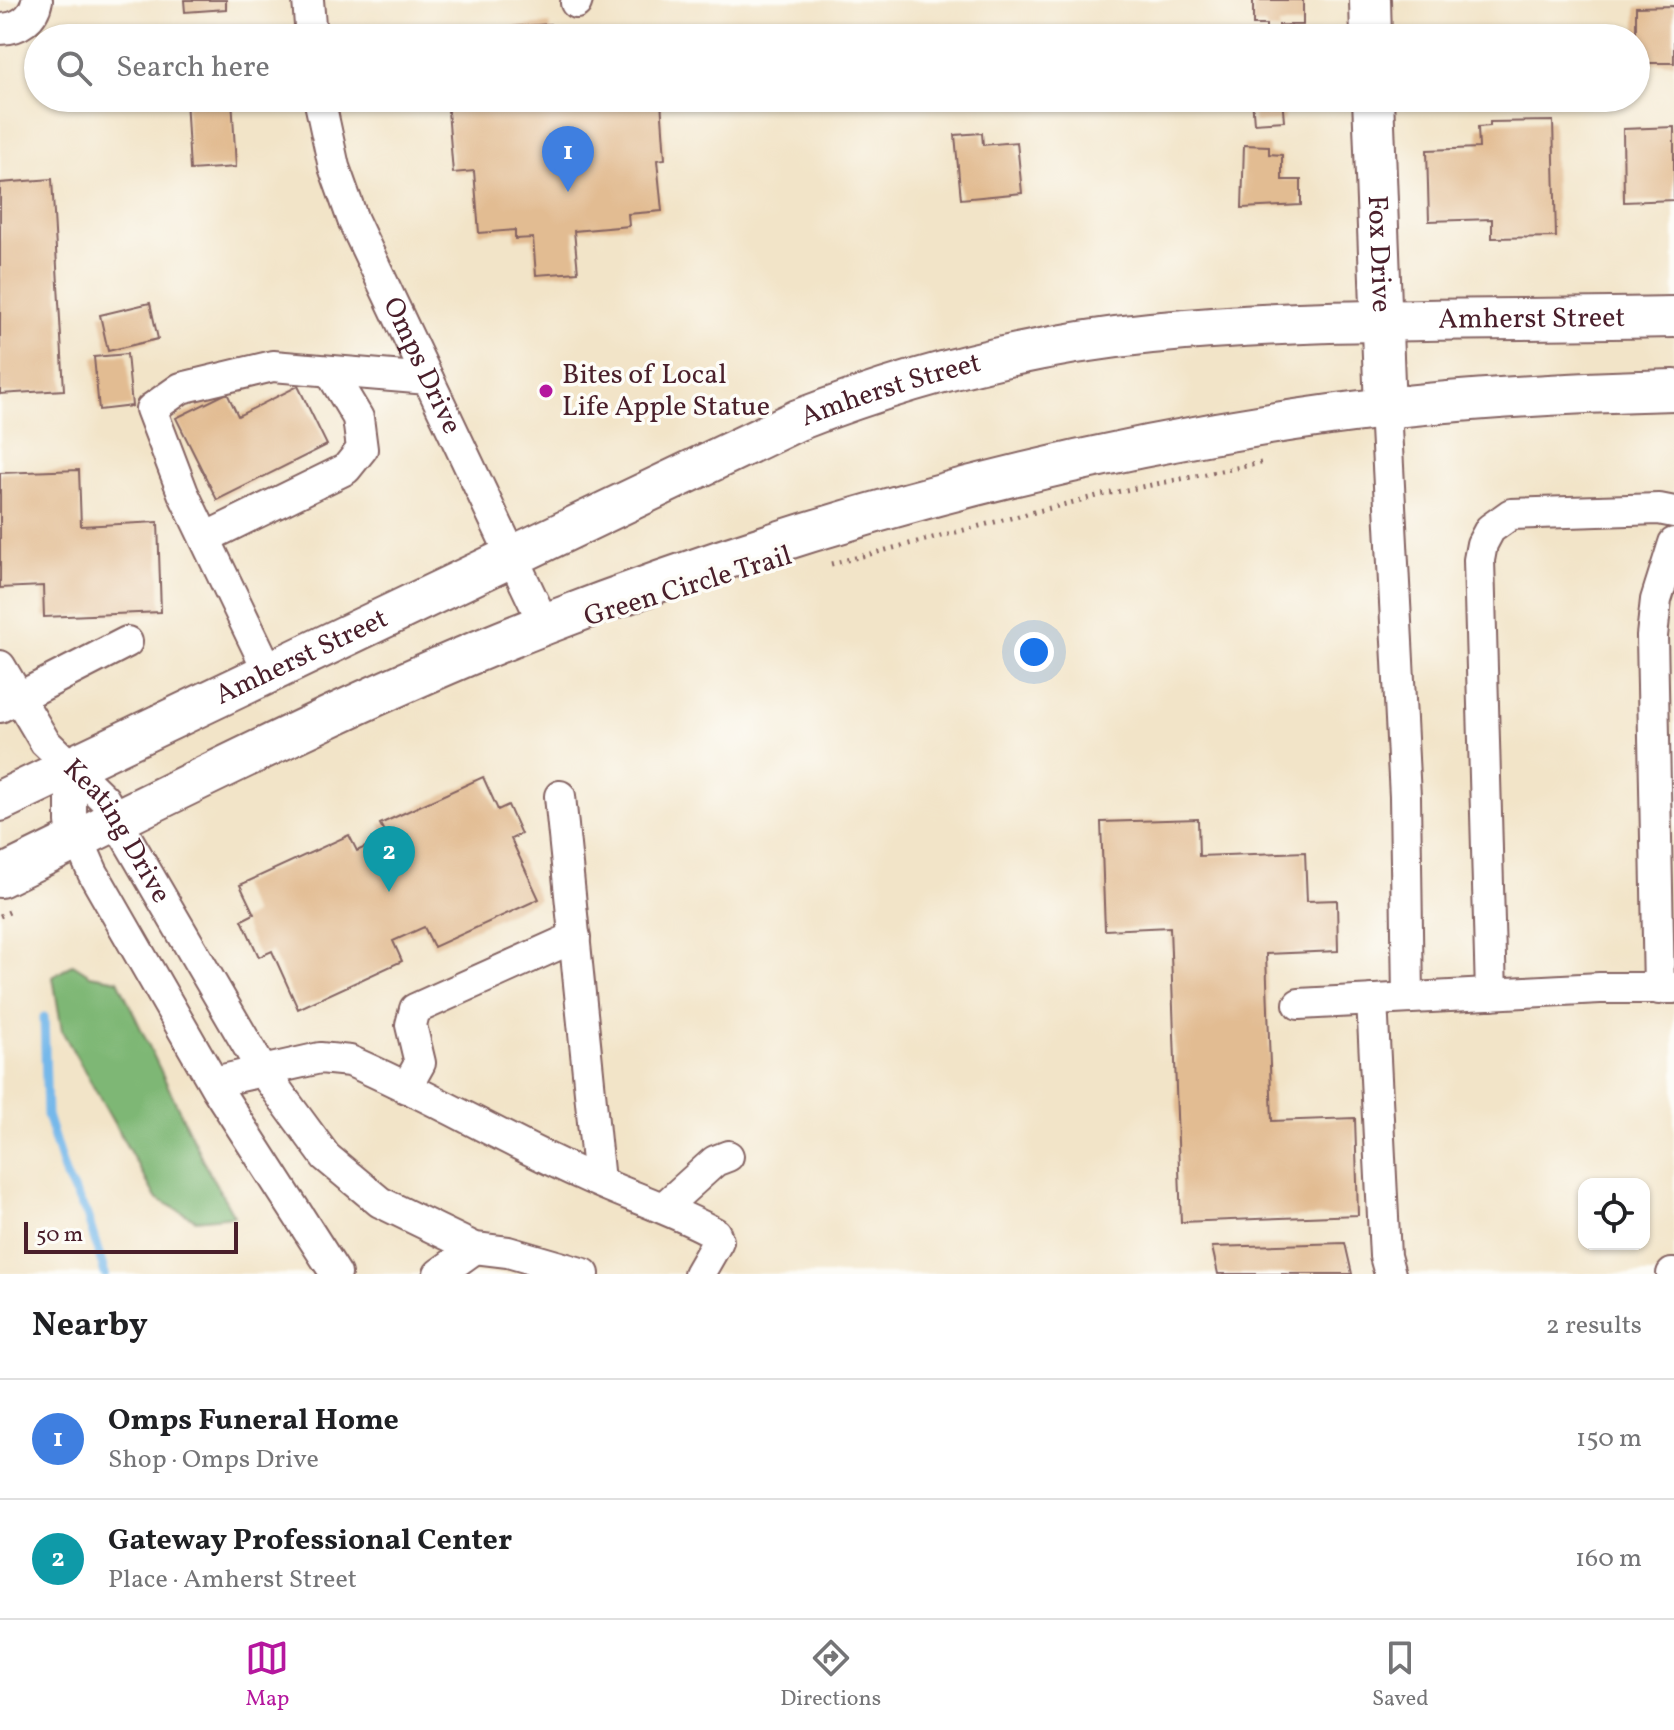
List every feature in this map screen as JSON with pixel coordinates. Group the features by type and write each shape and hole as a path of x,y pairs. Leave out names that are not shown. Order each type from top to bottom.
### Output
{"main road":[{"path":"1370,0 1371,24"},
{"name":"Fox Drive","path":"1373,112 1385,408"},
{"name":"Amherst Street","path":"0,801 511,554 798,420 883,389 975,363 1150,333 1381,323 1674,317"},
{"path":"1603,392 1674,369"},
{"path":"0,877 414,680 544,624 717,561 860,516 1014,475 1159,443 1385,408 1603,392 1674,390"}],"street":[{"path":"0,29 25,22 35,11 37,0"},
{"path":"308,0 310,24"},
{"name":"Omps Drive","path":"322,112 334,167 353,220 544,624"},
{"path":"269,672 183,493 151,409 181,388 273,366 428,379"},
{"path":"205,538 346,469 362,449 358,418 331,373"},
{"path":"1385,408 1405,797 1408,998"},
{"path":"1491,994 1479,560 1482,544 1490,529 1511,514 1674,512"},
{"path":"1299,1004 1666,988 1652,636 1656,600 1674,543"},
{"path":"9,702 127,642"},
{"path":"0,666 9,702 71,767"},
{"name":"Keating Drive","path":"71,767 104,799 262,1070 311,1138 343,1173 380,1202 502,1263 584,1274"},
{"name":"Keating Drive","path":"71,767 68,799 76,840 214,1082 336,1274"},
{"path":"560,796 599,1181"},
{"path":"406,1088 420,1063 411,1029 412,1015 417,1007 575,937"},
{"path":"1372,1000 1385,1256 1390,1274"},
{"path":"214,1082 262,1070 335,1058 358,1064 599,1181 684,1216 719,1237 699,1274"},
{"path":"663,1208 715,1161 728,1156"},
{"path":"439,1274 475,1248"}],"path":[{"name":"Green Circle Trail","path":"818,568 1101,495 1263,463"}],"green space":[{"path":"73,964 90,975 118,980 205,1165 234,1216 196,1220 156,1198 62,1031 53,977"}],"building":[{"path":"184,0 226,0 226,9 185,12"},
{"path":"1253,0 1303,0 1303,24 1253,24"},
{"path":"1674,6 1674,63 1650,63 1650,24 1636,24 1636,7"},
{"path":"187,112 233,112 236,167 190,170"},
{"path":"448,112 662,112 665,159 657,160 662,211 628,214 629,226 574,231 578,272 536,275 533,238 515,239 515,230 479,233 474,171 453,173"},
{"path":"1253,112 1283,112 1284,121 1254,123"},
{"path":"1553,121 1556,237 1492,238 1492,219 1429,221 1427,150 1479,148 1478,127 1490,126 1490,122"},
{"path":"1674,127 1674,200 1624,202 1623,129"},
{"path":"982,133 983,145 1017,142 1022,193 961,199 955,135"},
{"path":"1244,145 1269,146 1269,154 1282,155 1282,180 1301,180 1301,205 1242,208"},
{"path":"52,179 64,390 0,394 0,183"},
{"path":"150,303 158,339 108,351 100,315"},
{"path":"127,354 132,406 99,410 94,357"},
{"path":"298,386 327,445 217,500 176,418 227,393 238,416"},
{"path":"79,470 81,526 158,522 161,612 44,617 43,586 0,588 0,473"},
{"path":"483,777 498,810 508,805 521,834 511,839 539,899 434,947 424,927 393,941 402,961 298,1009 272,951 259,957 242,920 254,914 240,885 349,835 357,851 387,837 380,824"},
{"path":"1198,819 1199,856 1305,852 1307,901 1337,900 1338,951 1266,954 1272,1121 1355,1118 1358,1215 1181,1222 1170,927 1105,930 1101,822"},
{"path":"1345,1243 1352,1274 1218,1274 1212,1247"}],"waterway":[{"path":"44,1017 47,1115 66,1177 87,1215 105,1274"}],"place":[{"name":"Omps Funeral Home","path":"568,192"},
{"name":"Bites of Local Life Apple Statue","path":"546,391"},
{"name":"Gateway Professional Center","path":"389,892"}]}
